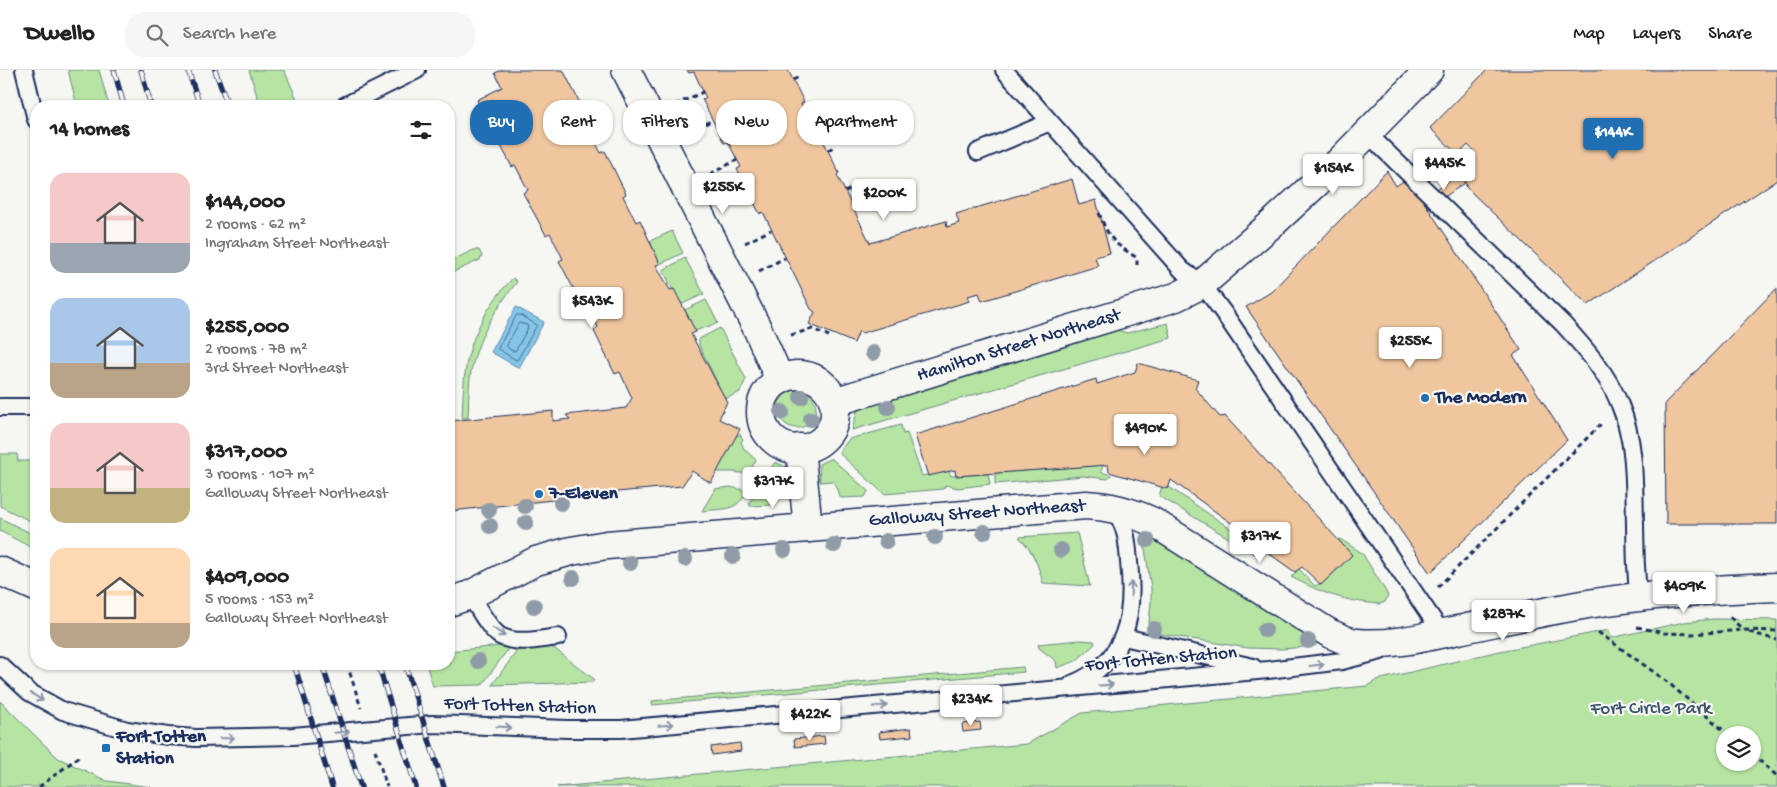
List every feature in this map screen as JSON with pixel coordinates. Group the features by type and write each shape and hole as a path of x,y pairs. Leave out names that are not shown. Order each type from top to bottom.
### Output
{"street":[{"path":"626,70 758,330 780,380"},
{"name":"Hamilton Street Northeast","path":"834,402 1176,297 1202,284 1337,164 1429,70"},
{"path":"790,376 812,377 830,392 834,402 833,424 820,441 811,446 800,448 788,447 777,442 768,433 763,422 761,410 764,398 770,388 780,380 790,376"},
{"path":"800,448 808,528"},
{"name":"Galloway Street Northeast","path":"459,598 536,561 572,551 607,546 1069,506 1112,508 1153,522 1329,633 1355,643 1410,640 1539,612 1638,597 1703,590 1777,587"},
{"path":"0,571 30,584"}],"lane":[{"path":"24,70 31,100"},
{"path":"356,100 418,70"},
{"path":"1004,70 1182,270 1202,284 1442,633"},
{"path":"978,152 1050,122"},
{"path":"1367,133 1564,324 1588,351 1610,384 1621,405 1630,440 1634,468 1635,560 1638,597"},
{"path":"0,407 30,408"},
{"name":"Fort Totten Station","path":"1057,690 1090,676 1100,669 1110,660 1124,637 1129,615 1131,576 1126,533 1120,517 1112,508"},
{"path":"459,598 488,622 500,636 520,641 558,637"},
{"name":"Fort Totten Station","path":"1124,637 1268,670"},
{"name":"Fort Totten Station","path":"0,665 29,692 63,711 127,730 196,738 293,736 432,724 577,730 621,729 1268,670 1342,661 1376,653 1410,640"}],"path":[{"path":"793,80 799,77"},
{"path":"686,100 703,92"},
{"path":"706,124 713,120"},
{"path":"828,150 834,147"},
{"path":"710,174 737,160"},
{"path":"845,192 854,187"},
{"path":"724,202 747,190"},
{"path":"1099,212 1108,234 1117,245 1137,258 1136,265"},
{"path":"744,243 771,230"},
{"path":"758,271 785,258"},
{"path":"785,337 812,329 830,336"},
{"path":"1441,594 1437,588 1621,405"},
{"path":"1703,590 1743,630 1777,640"},
{"path":"1592,627 1665,680 1719,726"},
{"path":"1636,627 1664,633 1692,634 1743,630 1777,631"},
{"path":"39,787 80,756"},
{"path":"1761,762 1777,776"}],"green space":[{"path":"68,70 99,70 107,100 76,100"},
{"path":"249,70 284,70 297,100 258,100"},
{"path":"672,231 683,253 660,264 650,241"},
{"path":"473,250 479,250 482,256 480,260 455,271 455,259"},
{"path":"685,258 704,294 680,305 663,270"},
{"path":"513,278 517,282 496,311 479,344 469,386 468,418 462,418 465,373 472,343 489,308"},
{"path":"706,300 718,323 695,331 685,310"},
{"path":"1168,323 1171,338 852,430 858,408 1117,330 1127,333"},
{"path":"720,328 746,379 740,392 725,399 699,345 699,339"},
{"path":"797,390 811,395 816,409 811,423 797,428 783,423 778,409 783,395"},
{"path":"901,425 903,434 907,433 922,476 948,470 951,476 988,474 990,484 958,488 946,485 943,489 884,494 840,454 840,451 849,439"},
{"path":"734,432 737,436 740,434 744,449 756,460 748,474 714,472"},
{"path":"0,454 17,454 18,461 30,461 30,521 0,506"},
{"path":"832,459 868,491 865,497 841,498 834,481 820,482 819,464"},
{"path":"775,462 786,467 787,484 772,486 773,503 771,505 750,506 749,503"},
{"path":"1103,465 1101,472 1111,475 1108,479 1083,476 995,484 995,473"},
{"path":"1163,483 1234,531 1233,533 1261,552 1255,554 1159,496"},
{"path":"730,487 748,491 734,506 702,511 715,489"},
{"path":"0,518 30,533 30,547 0,531"},
{"path":"1077,533 1090,586 1043,583 1034,558 1028,547 1019,537"},
{"path":"1149,534 1319,642 1315,646 1282,649 1248,648 1148,632 1151,588 1143,536"},
{"path":"1340,539 1362,553 1388,596 1385,602 1380,604 1344,599 1291,577 1299,569 1315,586 1321,585 1352,555 1338,540"},
{"name":"Fort Circle Park","path":"1714,619 1777,620 1777,787 557,787 1027,744 1082,713 1367,686 1377,680 1495,652 1609,630 1611,638 1684,622"},
{"path":"1080,640 1094,641 1095,644 1076,661 1057,668 1056,661 1039,648 1038,644"},
{"path":"522,644 544,644 555,649 594,679 593,682 492,685"},
{"path":"511,645 482,685 433,686 428,670 455,670 455,650"},
{"path":"1023,667 1024,672 652,705 652,701"},
{"path":"0,701 58,758 107,781 151,787 0,787"}],"water":[{"path":"516,307 544,322 519,368 491,352"}],"building":[{"path":"502,70 563,70 579,100 543,100 543,145 597,145 601,153 605,151 626,194 623,196 636,222 640,220 660,264 656,265 670,290 674,289 696,332 691,334 727,402 719,419 740,429 711,483 692,471 682,486 573,496 575,490 560,491 562,499 455,511 455,420 553,411 553,421 570,419 566,415 626,408 632,398 620,372 615,374 594,331 598,327 585,302 581,303 559,261 563,259 550,233 546,235 523,193 528,190 515,165 512,167 501,145 533,145 533,100 477,100 502,87 495,73"},
{"path":"687,70 788,70 803,100 797,100 797,145 825,145 839,173 837,175 870,243 946,221 947,227 959,223 956,214 1072,179 1079,205 1096,200 1110,253 1095,257 1098,266 982,301 979,293 968,296 970,301 862,333 859,331 854,343 809,324 815,312 811,309 763,212 760,214 747,190 737,169 741,167 730,145 787,145 787,100 716,100 716,127 706,107 706,100 702,99 706,98 694,72 689,73"},
{"path":"1487,70 1777,70 1777,180 1588,305 1465,186 1467,185 1456,171 1475,152 1468,145 1458,155 1430,128"},
{"name":"The Modern","path":"1387,171 1396,186 1406,179 1422,199 1521,350 1513,355 1567,440 1430,573 1246,307 1271,292"},
{"path":"1459,174 1465,183 1428,208 1422,199"},
{"path":"1777,288 1777,524 1666,524 1665,403"},
{"path":"1138,363 1198,380 1195,388 1219,416 1225,416 1352,555 1321,585 1302,567 1295,572 1240,533 1241,530 1171,480 1168,489 1109,472 1108,465 956,476 955,470 928,476 915,435 1096,379 1097,384 1135,372"},
{"path":"980,722 981,730 963,732 962,724"},
{"path":"911,728 912,736 880,739 879,732"},
{"path":"824,736 825,744 795,747 794,739"},
{"path":"740,743 741,751 712,755 711,747"}],"railway":[{"path":"114,70 122,100"},
{"path":"141,70 149,100"},
{"path":"188,70 198,100"},
{"path":"215,70 226,100"},
{"path":"296,670 332,787"},
{"path":"324,670 361,787"},
{"path":"380,670 416,787"},
{"path":"407,670 444,787"}],"place":[{"name":"The Modern","path":"1425,398"},
{"name":"7-Eleven","path":"539,494"},
{"name":"Fort Totten Station","path":"106,748"}]}
